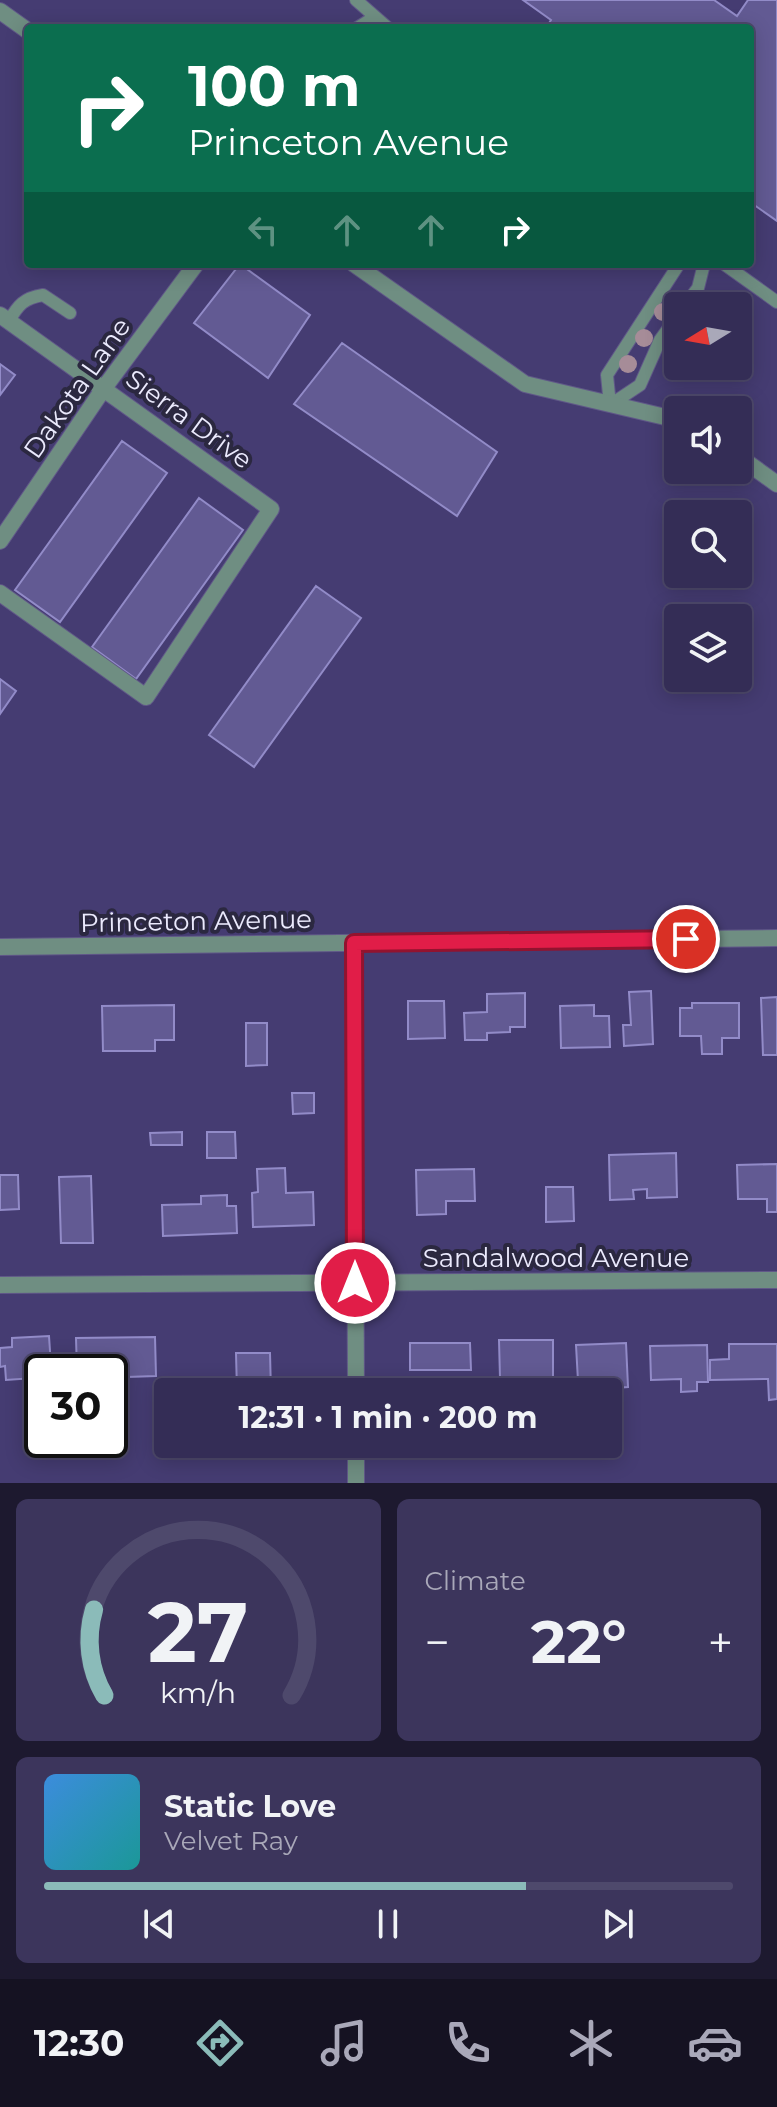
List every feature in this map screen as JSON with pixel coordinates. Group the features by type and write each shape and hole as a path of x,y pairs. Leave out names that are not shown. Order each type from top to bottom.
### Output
{"street":[{"path":"0,11 24,28"},
{"name":"Dakota Lane","path":"0,541 104,388 193,268"},
{"path":"360,268 525,384 664,417"},
{"name":"Sierra Drive","path":"0,593 146,697 271,509 5,318"},
{"path":"752,466 777,484"},
{"name":"Princeton Avenue","path":"0,947 777,938"},
{"path":"354,943 356,1378"},
{"name":"Sandalwood Avenue","path":"0,1285 777,1280"},
{"path":"356,1458 356,1483"}],"lane":[{"path":"356,0 373,23"},
{"path":"664,334 640,385 610,405 607,375 676,268"},
{"path":"695,292 703,268"},
{"path":"730,268 777,302"},
{"path":"5,318 30,297 43,295 70,313"}],"building":[{"path":"523,0 714,0 737,16 748,0 777,0 777,221 754,205 754,24 548,24 551,20"},
{"path":"237,268 245,268 310,315 268,378 194,323"},
{"path":"342,343 497,452 457,516 294,404"},
{"path":"0,364 15,375 0,395"},
{"path":"122,441 167,473 60,622 15,590"},
{"path":"199,498 243,530 136,679 92,647"},
{"path":"316,586 361,618 254,767 209,735"},
{"path":"0,679 16,691 0,714"},
{"path":"651,991 653,1044 624,1046 623,1025 631,1025 629,992"},
{"path":"525,993 525,1027 510,1027 510,1032 487,1033 487,1040 465,1040 464,1013 487,1012 487,994"},
{"path":"777,997 777,1055 763,1055 761,998"},
{"path":"408,1001 444,1001 445,1038 408,1039"},
{"path":"692,1003 739,1003 739,1038 722,1038 722,1054 702,1054 701,1036 680,1036 680,1008 692,1008"},
{"path":"174,1005 174,1040 155,1040 155,1051 103,1051 102,1006"},
{"path":"594,1005 594,1016 609,1016 610,1047 561,1048 560,1006"},
{"path":"246,1023 267,1023 267,1065 246,1066"},
{"path":"292,1093 314,1093 314,1113 293,1114"},
{"path":"182,1132 182,1145 151,1145 150,1133"},
{"path":"207,1132 235,1132 236,1158 207,1158"},
{"path":"676,1153 677,1197 647,1198 647,1189 633,1190 634,1199 610,1200 609,1155"},
{"path":"777,1164 777,1212 767,1212 767,1199 738,1199 737,1165"},
{"path":"285,1168 286,1193 313,1192 314,1225 253,1227 252,1193 258,1192 257,1169"},
{"path":"474,1169 475,1201 446,1201 446,1214 417,1215 416,1170"},
{"path":"0,1175 18,1175 19,1209 0,1210"},
{"path":"91,1176 93,1243 61,1243 59,1177"},
{"path":"546,1187 573,1187 574,1221 546,1222"},
{"path":"227,1195 227,1206 236,1206 237,1233 163,1236 162,1205 201,1204 201,1196"},
{"path":"49,1336 50,1354 24,1354 24,1379 6,1380 5,1366 0,1367 0,1348 12,1347 12,1338"},
{"path":"155,1337 156,1376 128,1377 128,1354 76,1354 76,1338"},
{"path":"499,1340 553,1340 553,1378 500,1378"},
{"path":"410,1343 470,1343 471,1370 410,1370"},
{"path":"626,1343 628,1387 622,1387 622,1378 578,1378 576,1345"},
{"path":"729,1344 777,1344 777,1399 769,1400 768,1379 710,1380 710,1360 729,1359"},
{"path":"707,1345 708,1382 697,1382 697,1391 681,1392 681,1379 651,1380 650,1346"},
{"path":"236,1353 270,1353 271,1378 237,1378"}],"route":[{"path":"355,1283 354,943 686,939"}]}
